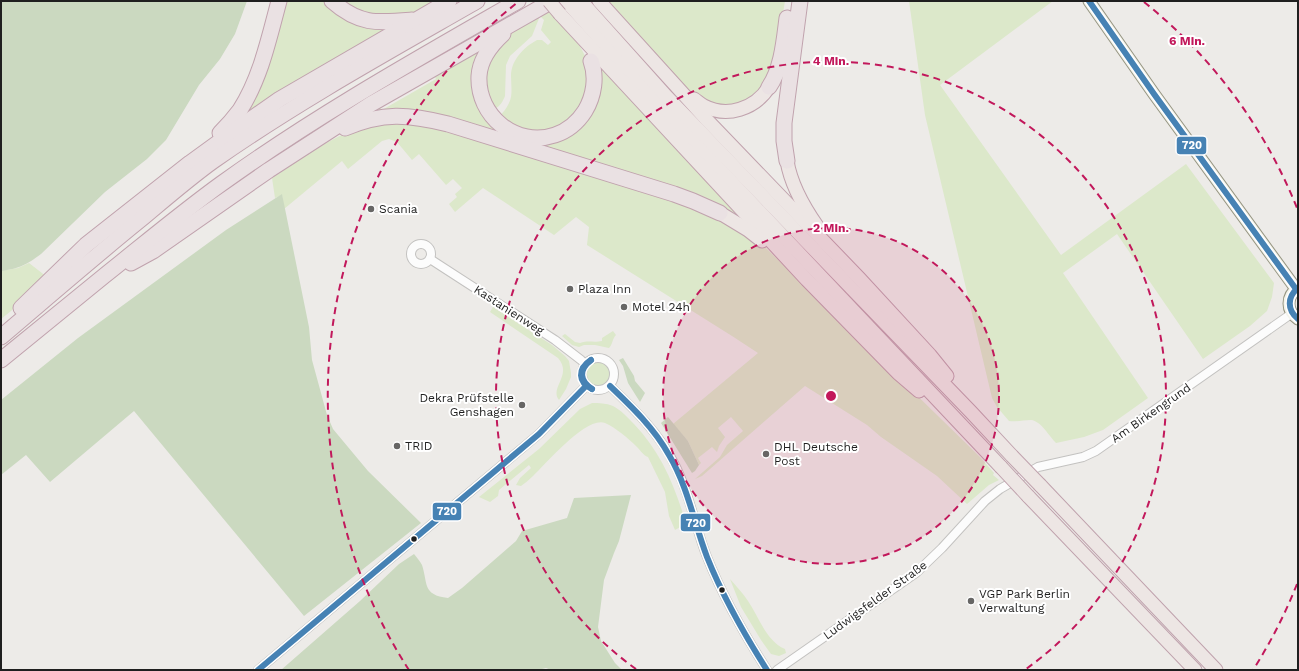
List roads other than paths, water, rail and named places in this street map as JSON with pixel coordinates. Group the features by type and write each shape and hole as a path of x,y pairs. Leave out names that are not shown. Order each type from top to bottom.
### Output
{"highway":[{"path":"190,163 239,111 250,91 259,72 279,1"},
{"path":"332,1 352,16 364,20 375,22 417,20"},
{"path":"1,326 86,245 190,163 234,131 280,99 449,1"},
{"path":"1,337 148,213 213,161 274,120 477,1"},
{"path":"1,360 142,245 220,184 275,146 385,78 518,1"},
{"path":"549,1 566,4 673,102 1216,670"},
{"path":"599,1 666,76 859,278 930,355 958,391 971,412"},
{"path":"666,76 704,106 718,111 733,111 747,107 766,92 774,80 780,63 790,1"},
{"path":"800,1 784,123 784,141 789,173 794,186 811,217 833,248 859,278"},
{"path":"105,276 153,251 269,170 371,104 566,4"},
{"path":"566,4 572,27 590,61 593,72 594,86 589,105 583,115 574,124 562,132 550,136 537,138 526,137 507,130 491,115 484,104 481,95 479,75 483,60 497,39 507,31 566,4"},
{"path":"566,4 659,105 1028,496 1195,670"},
{"path":"572,27 807,280 898,373 961,424"},
{"path":"311,143 362,121 392,116 409,116 428,119 469,130 694,201 720,213 748,230 807,280"}],"main road":[{"path":"1089,1 1154,94 1297,289 1292,292 1289,301 1289,310 1295,317"}],"street":[{"name":"Kastanienweg","path":"430,259 555,340 585,364"},
{"name":"Am Birkengrund","path":"1000,489 1038,467 1083,458 1096,451 1295,317"},
{"path":"593,358 599,358 608,362 612,366 614,376 610,386 600,391 590,389 586,386 582,381 581,375 585,364 588,361 593,358"},
{"path":"258,670 540,434 586,386"},
{"path":"610,386 643,420 660,441 675,465 687,494 698,531 714,574 734,615 767,670"},
{"name":"Ludwigsfelder Straße","path":"777,670 916,573 938,552 985,501 1000,489"}],"place":[{"name":"Scania","path":"371,209"},
{"name":"Plaza Inn","path":"570,289"},
{"name":"Motel 24h","path":"624,307"},
{"name":"Dekra Prüfstelle Genshagen","path":"522,405"},
{"name":"TRID","path":"397,446"},
{"name":"DHL Deutsche Post","path":"766,454"},
{"name":"VGP Park Berlin Verwaltung","path":"971,601"}]}
